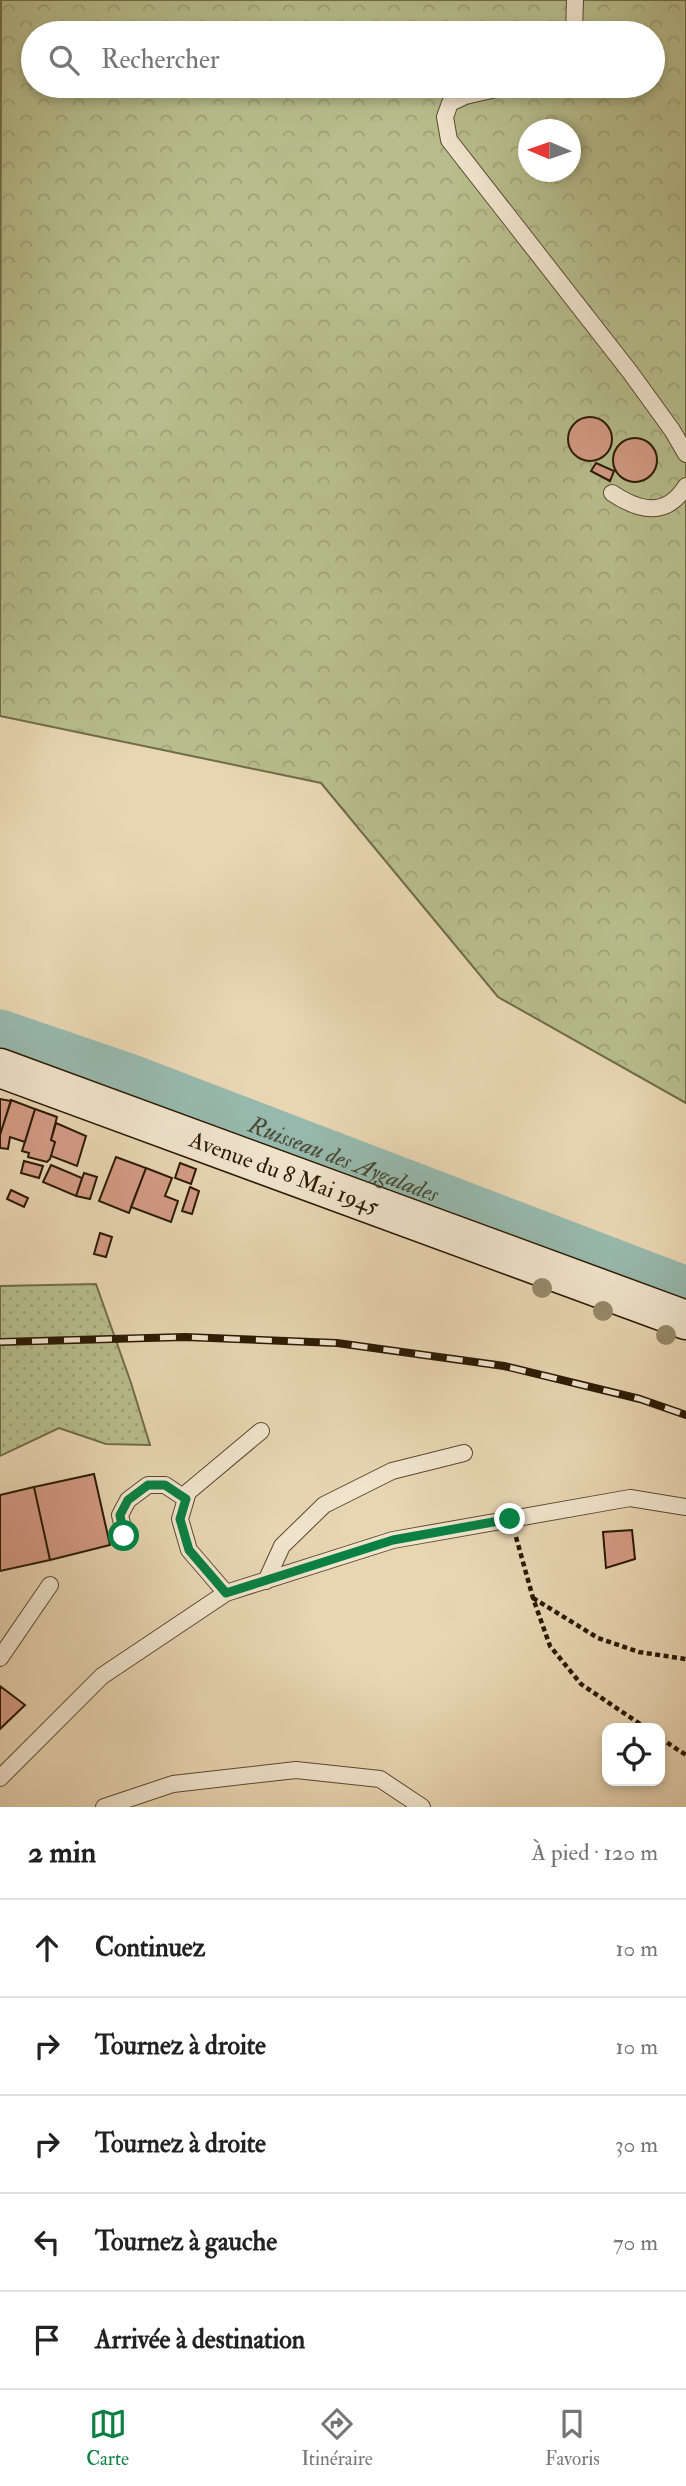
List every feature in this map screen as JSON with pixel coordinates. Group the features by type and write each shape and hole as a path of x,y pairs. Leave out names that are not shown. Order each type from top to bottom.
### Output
{"main road":[{"name":"Avenue du 8 Mai 1945","path":"0,1068 686,1320"}],"lane":[{"path":"574,21 575,0"},
{"path":"461,98 450,103 445,117 450,140 672,429 686,454"},
{"path":"612,493 629,504 654,509 678,499 686,486"},
{"path":"226,1593 189,1550 180,1519 188,1492 261,1431"},
{"path":"266,1581 282,1546 324,1505 392,1471 464,1452"},
{"path":"124,1536 120,1515 128,1500 148,1485 165,1485 186,1499"},
{"path":"0,1778 102,1676 226,1593 393,1540 630,1498 686,1507"},
{"path":"0,1658 50,1585"},
{"path":"104,1807 173,1784 296,1770 380,1779 422,1807"}],"path":[{"path":"510,1519 550,1646 581,1684 639,1723"},
{"path":"533,1598 598,1638 639,1652 686,1659"},
{"path":"665,1741 686,1755"}],"green space":[{"path":"1,0 686,0 686,1103 498,997 321,783 0,716"},
{"path":"96,1284 150,1445 106,1444 59,1428 0,1456 0,1286"}],"building":[{"path":"590,417 599,418 606,423 611,430 611,448 606,455 599,460 590,461 581,460 574,455 569,448 568,439 569,430 574,423 581,418"},
{"path":"635,438 651,444 657,460 651,476 635,482 619,476 613,460 619,444"},
{"path":"596,463 614,471 610,481 591,471"},
{"path":"0,1099 11,1101 0,1135"},
{"path":"11,1100 35,1109 25,1142 10,1137 8,1149 0,1148 0,1135"},
{"path":"35,1109 57,1117 51,1140 55,1142 47,1162 28,1157 29,1153 22,1151"},
{"path":"56,1123 86,1136 77,1166 51,1156 55,1142 51,1140"},
{"path":"116,1157 146,1168 129,1213 99,1201"},
{"path":"24,1161 43,1166 39,1178 21,1173"},
{"path":"180,1163 196,1169 191,1184 175,1178"},
{"path":"51,1165 82,1178 76,1196 43,1182"},
{"path":"146,1168 172,1178 165,1196 178,1201 171,1222 131,1207"},
{"path":"84,1173 97,1177 90,1199 76,1196"},
{"path":"190,1187 199,1191 192,1214 182,1211"},
{"path":"11,1190 28,1198 24,1207 7,1199"},
{"path":"100,1233 112,1237 106,1257 94,1254"},
{"path":"94,1474 110,1545 50,1560 34,1487"},
{"path":"34,1487 50,1560 0,1571 0,1495"},
{"path":"632,1530 635,1559 606,1568 603,1532"},
{"path":"0,1686 25,1705 0,1729"}],"waterway":[{"path":"0,1023 22,1039"},
{"name":"Ruisseau des Aygalades","path":"0,1033 126,1076 686,1290"}],"railway":[{"path":"0,1342 185,1337 337,1343 504,1366 640,1399 686,1415"}],"route":[{"path":"124,1536 120,1515 128,1500 148,1485 165,1485 186,1499 180,1519 189,1550 226,1593 393,1540 510,1519"}]}
